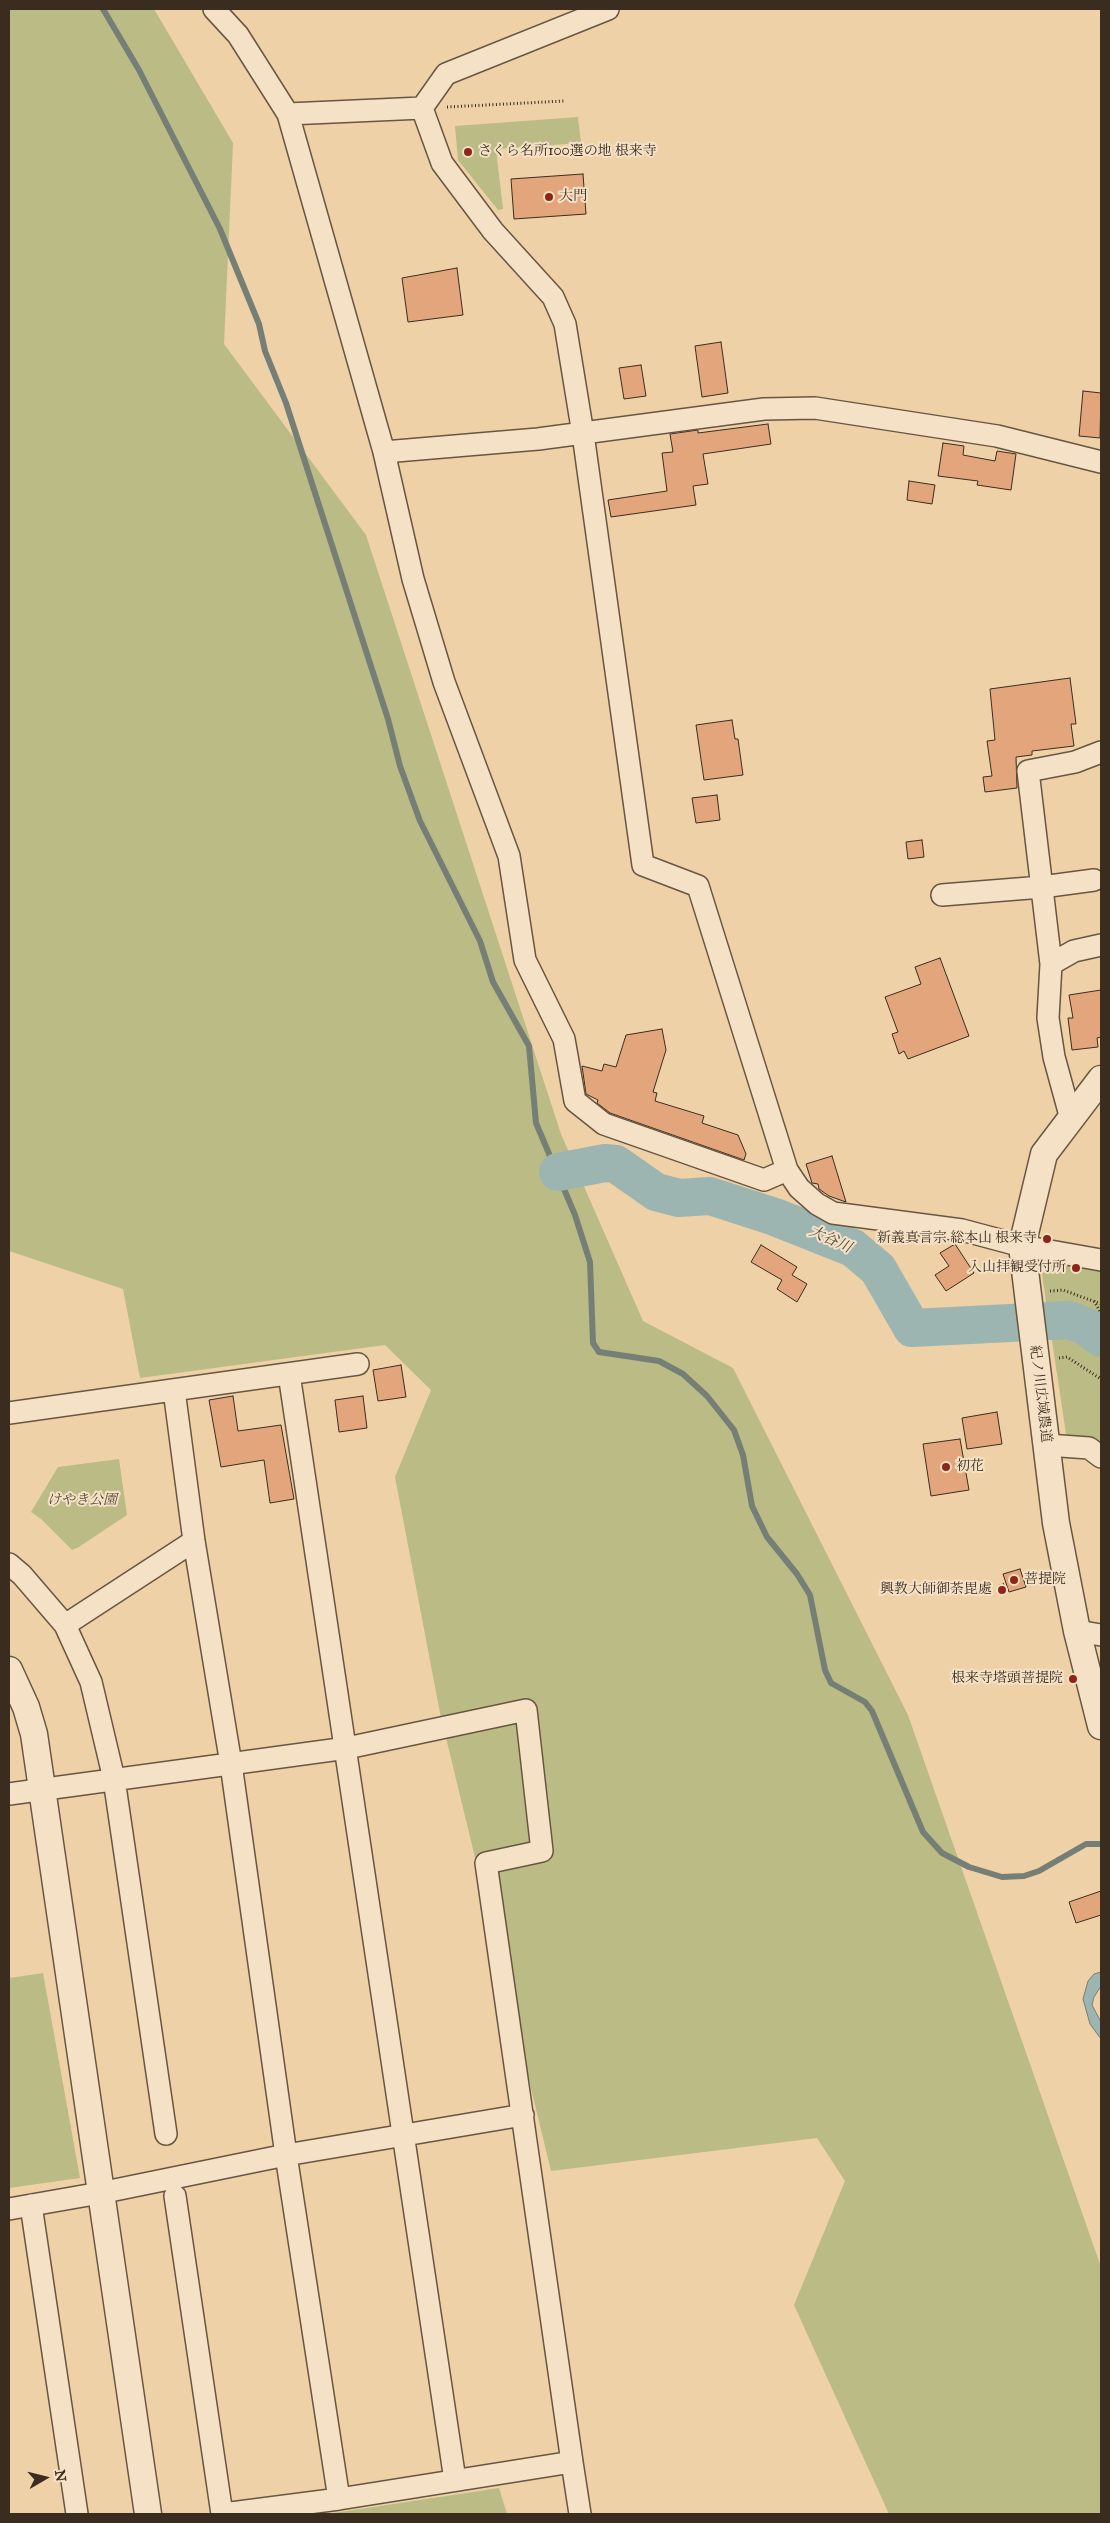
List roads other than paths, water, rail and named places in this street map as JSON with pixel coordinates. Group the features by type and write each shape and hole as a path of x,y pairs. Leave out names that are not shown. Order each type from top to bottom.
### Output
{"street":[{"path":"214,9 238,35 288,114 384,452 413,579 441,673 509,856 525,960 564,1039 575,1101 604,1124 764,1180 787,1170"},
{"path":"422,108 446,74 608,9"},
{"path":"288,114 422,108"},
{"path":"422,108 442,163 493,231 553,297 564,324 583,434 643,865 698,886 787,1170 799,1188 817,1204 832,1212 962,1230 1022,1246 1101,1260"},
{"path":"384,452 583,434 764,409 815,408 997,436 1101,462"},
{"path":"1071,1119 1054,1058 1048,1018 1051,964 1028,771 1075,762 1101,752"},
{"path":"942,895 1042,887 1094,880"},
{"path":"1051,964 1074,951 1101,945"},
{"name":"紀ノ川広域農道","path":"1101,1078 1044,1154 1022,1246 1056,1523 1089,1633 1101,1726"},
{"path":"10,1416 358,1364"},
{"path":"289,1374 455,2480"},
{"path":"174,1390 194,1541 231,1764 286,2155 339,2499"},
{"path":"1047,1445 1089,1448 1101,1457"},
{"path":"65,1625 194,1541"},
{"path":"9,1564 22,1575 65,1625 91,1682 114,1779 166,2134"},
{"path":"9,1670 26,1707 34,1734 148,2514"},
{"path":"9,1794 346,1748 526,1710 542,1851 486,1863 580,2514"},
{"path":"9,2209 100,2193 286,2155 523,2115"},
{"path":"175,2196 222,2514 339,2499 572,2462"},
{"path":"31,2205 77,2514"}],"water":[{"path":"1101,1972 1101,1986 1094,1997 1092,2005 1101,2022 1101,2039 1090,2024 1083,1999 1088,1981 1094,1974"}],"waterway":[{"path":"103,9 139,70 220,229 259,324 265,351 286,403 388,719 400,766 420,821 480,941 493,982 529,1046 536,1123 575,1215 590,1262 593,1343 599,1352 659,1361 683,1374 707,1396 734,1430 743,1455 752,1506 767,1537 797,1574 810,1595 825,1670 831,1683 865,1702 872,1711 923,1832 942,1853 969,1867 1002,1877 1024,1876 1039,1871 1086,1844 1101,1844"},
{"name":"大谷川","path":"558,1172 605,1163 616,1164 656,1192 679,1198 710,1196 775,1217 853,1248 878,1269 912,1328 1069,1320 1087,1327 1101,1338"}],"place":[{"name":"さくら名所100選の地 根来寺","path":"468,152"},
{"name":"大門","path":"549,197"},
{"name":"新義真言宗 総本山 根来寺","path":"1047,1239"},
{"name":"入山拝観受付所","path":"1076,1268"},
{"name":"初花","path":"946,1467"},
{"name":"菩提院","path":"1014,1580"},
{"name":"興教大師御荼毘處","path":"1002,1590"},
{"name":"根来寺塔頭菩提院","path":"1073,1679"}],"park label":[{"name":"けやき公園","path":"82,1501"}]}
